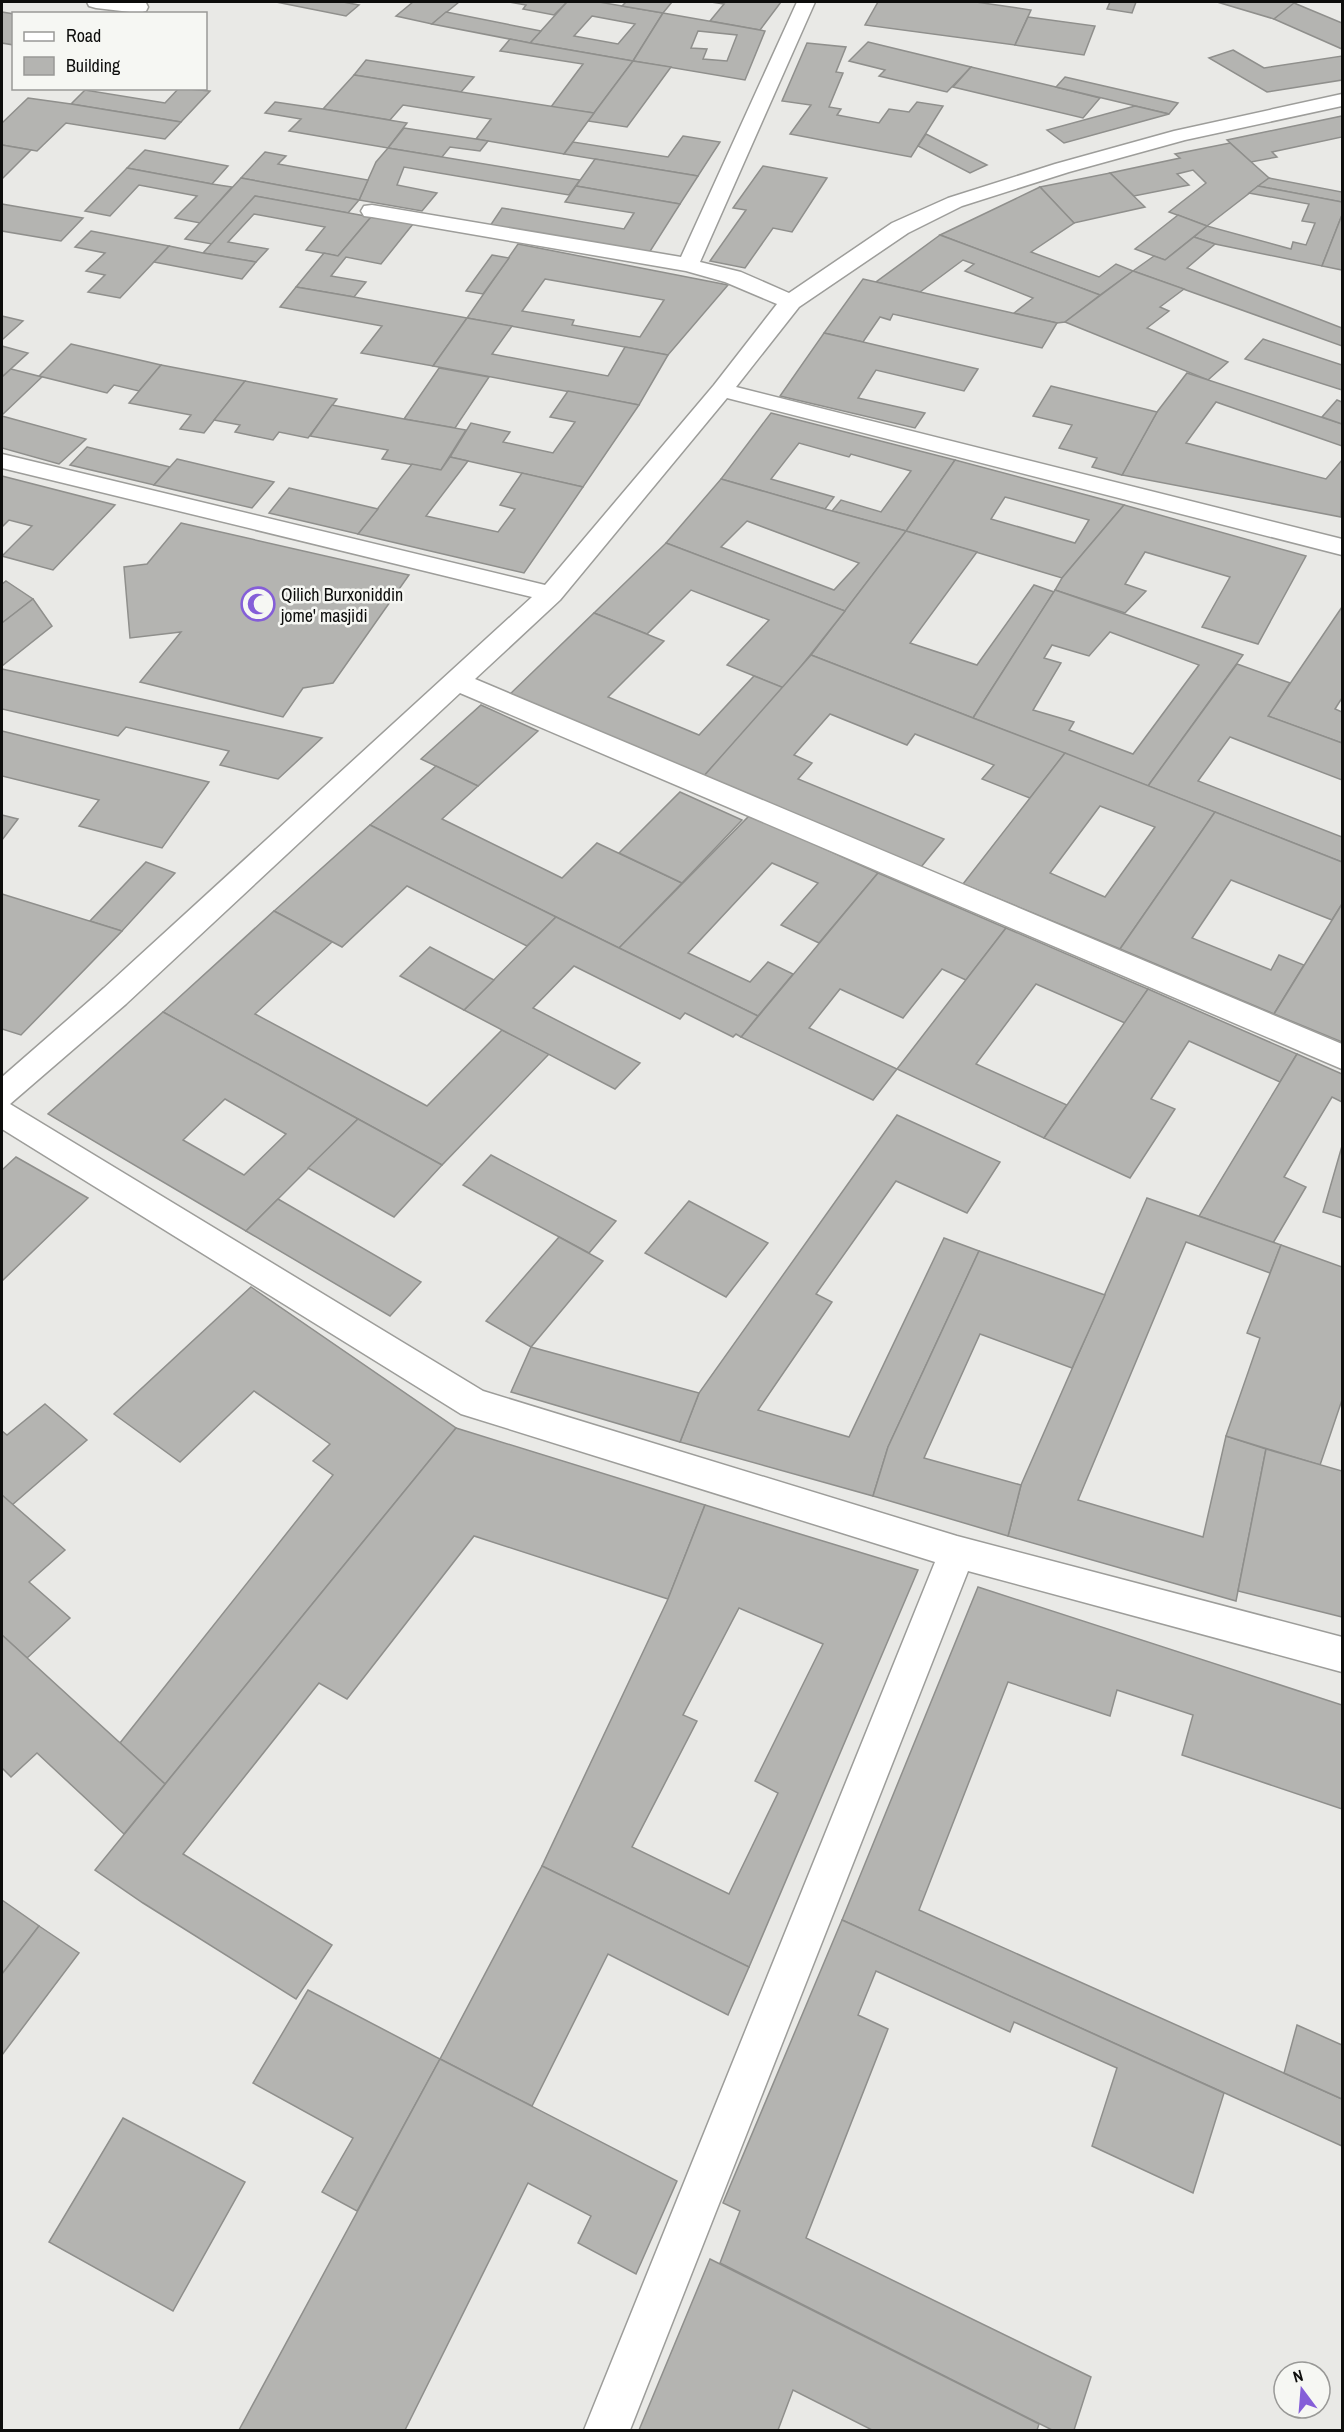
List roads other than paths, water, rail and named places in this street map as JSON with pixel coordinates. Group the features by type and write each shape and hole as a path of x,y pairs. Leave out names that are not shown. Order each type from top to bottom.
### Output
{"street":[{"path":"96,2 139,7"},
{"path":"688,265 806,2"},
{"path":"2,1095 115,996 551,594 722,390 791,302 900,228 955,202 1062,168 1170,138 1342,100"},
{"path":"372,211 658,262 688,265 733,276 791,302"},
{"path":"722,390 1342,547"},
{"path":"2,461 551,594"},
{"path":"458,682 1342,1057"},
{"path":"2,1114 473,1403 957,1552 1342,1655"},
{"path":"607,2430 957,1552"}],"place":[{"name":"Qilich Burxoniddin jome' masjidi","path":"258,604"}]}
